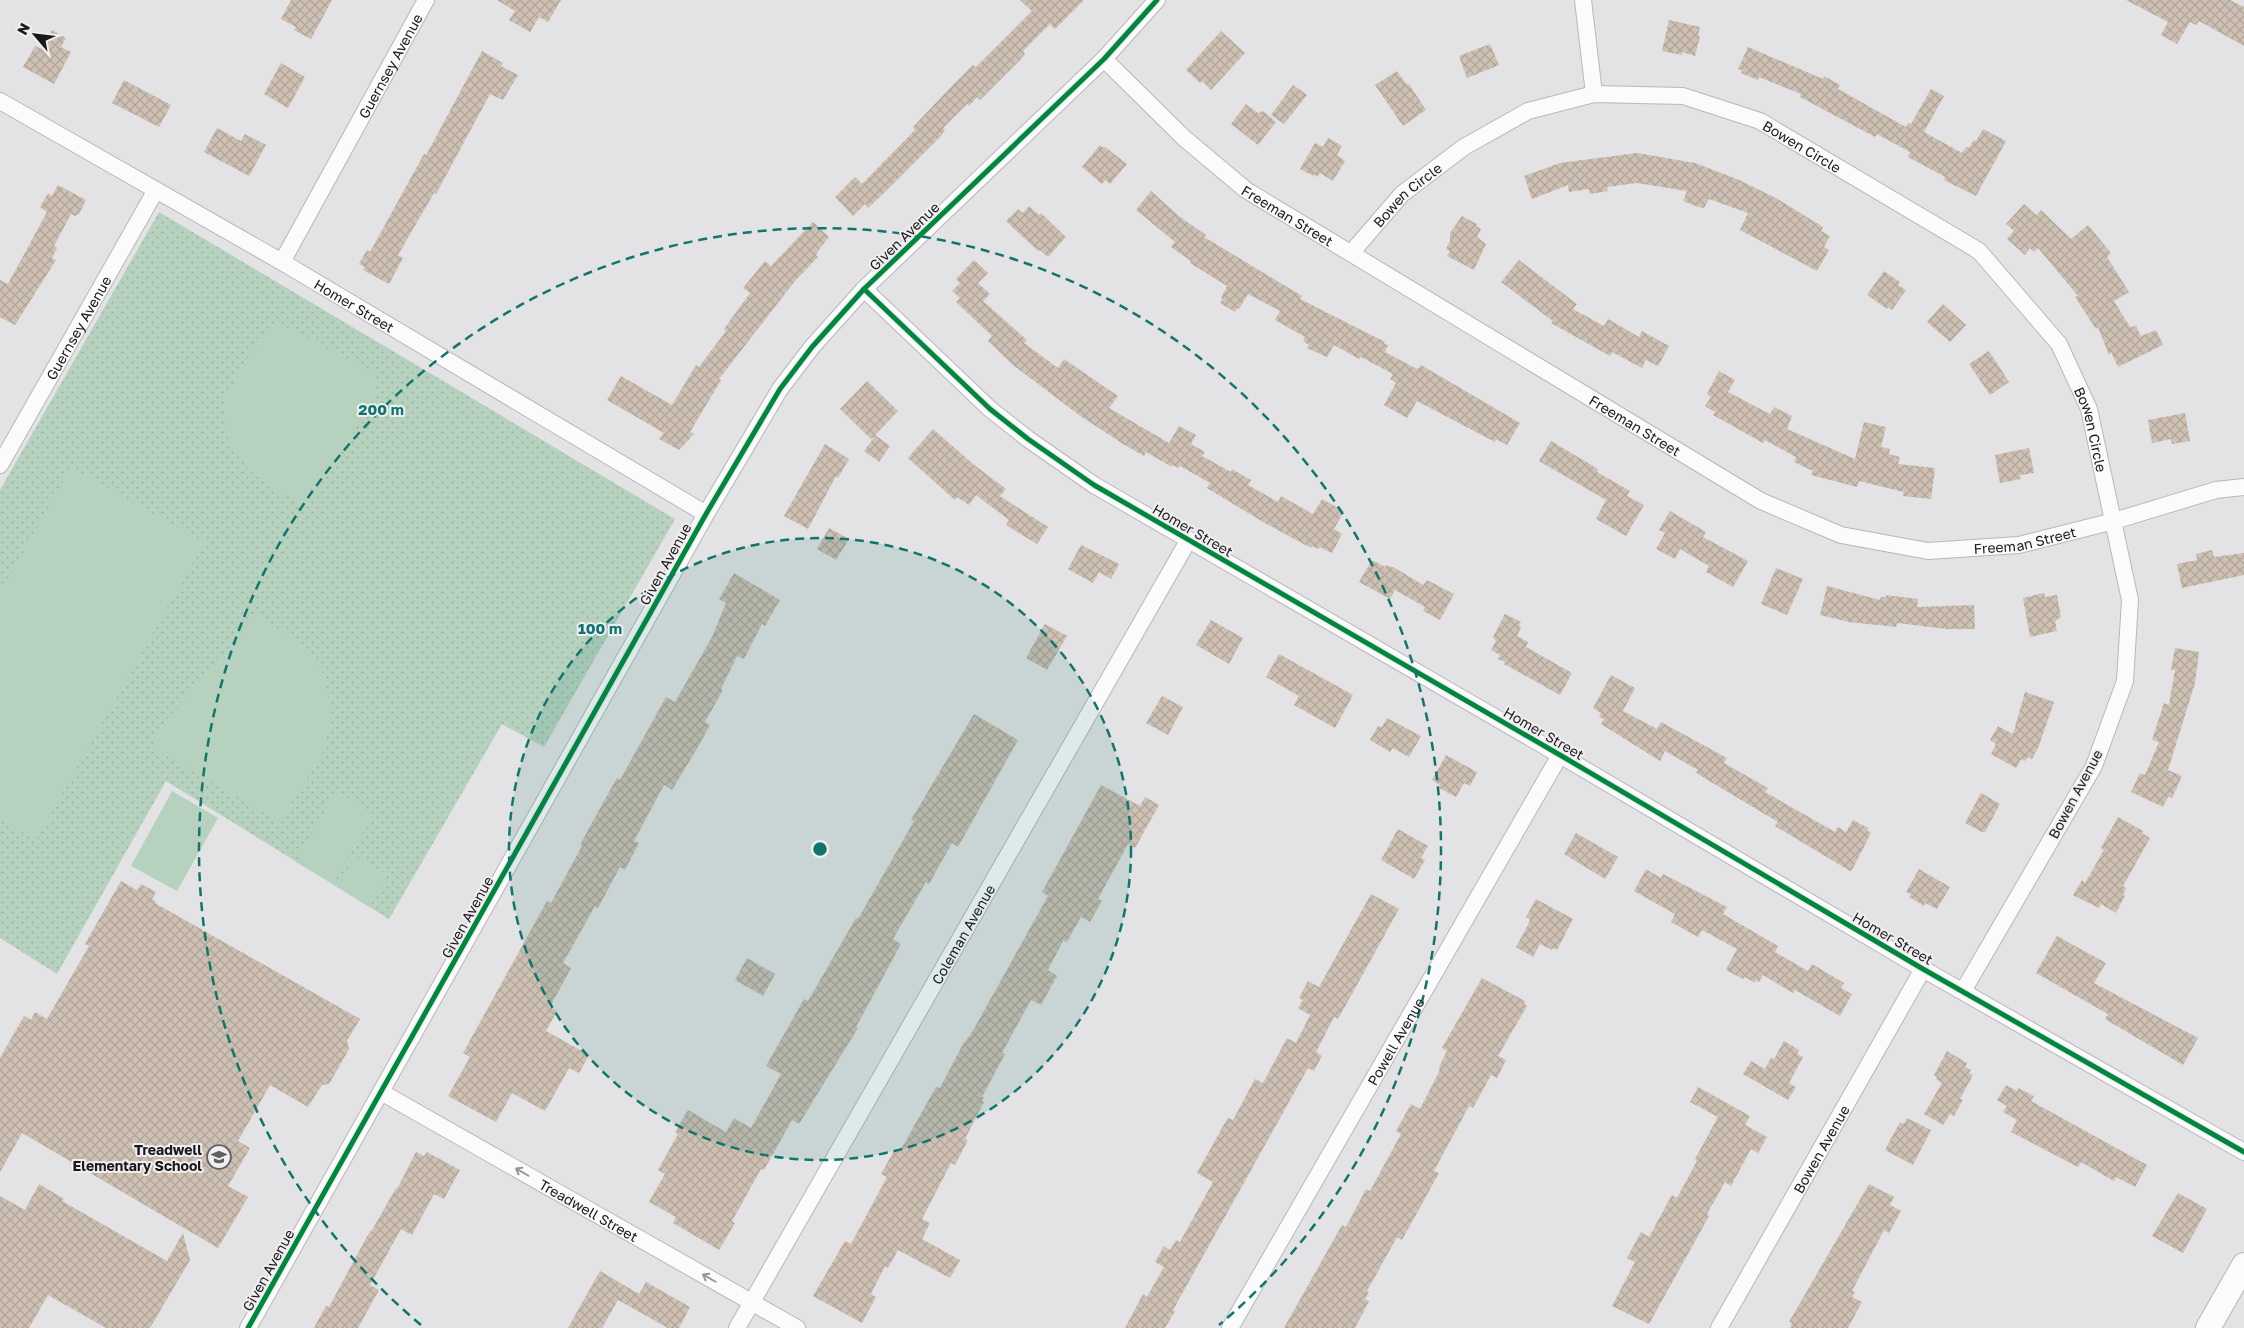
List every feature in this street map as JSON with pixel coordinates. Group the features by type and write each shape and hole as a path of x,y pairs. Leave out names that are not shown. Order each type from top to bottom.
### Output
{"street":[{"name":"Guernsey Avenue","path":"282,262 426,0"},
{"name":"Given Avenue","path":"248,1328 706,514 780,389 812,347 864,290 1104,59 1157,0"},
{"path":"1583,0 1594,94"},
{"name":"Freeman Street","path":"1104,59 1184,138 1246,190 1352,252 1761,501 1841,535 1928,551 2019,545 2114,521 2216,490 2244,487"},
{"name":"Bowen Circle","path":"1352,252 1402,194 1464,147 1528,111 1594,94 1683,96 1760,121 1979,251 2059,344 2090,409 2114,521"},
{"name":"Homer Street","path":"0,101 282,262 706,514"},
{"name":"Guernsey Avenue","path":"0,465 156,190"},
{"name":"Homer Street","path":"864,290 990,409 1028,439 1094,485 1560,755 1922,969 2244,1152"},
{"name":"Bowen Avenue","path":"1963,991 2094,766 2125,681 2130,600 2114,521"},
{"name":"Coleman Avenue","path":"737,1328 1188,541"},
{"name":"Powell Avenue","path":"1230,1328 1560,755"},
{"name":"Bowen Avenue","path":"1719,1328 1922,969"},
{"name":"Treadwell Street","path":"381,1092 797,1328"},
{"path":"2208,1328 2244,1265"}],"green space":[{"path":"159,212 675,519 544,747 502,724 389,919 166,781 57,974 0,938 0,490"},
{"path":"278,323 374,372 377,394 307,506 283,493 249,470 227,436 226,398 249,356"},
{"path":"71,467 204,542 36,840 0,819 0,594"},
{"path":"258,614 305,649 324,675 331,713 325,749 280,822 155,749 152,737"},
{"path":"172,791 218,818 177,891 131,866"},
{"path":"336,791 373,814 333,884 296,862"},
{"path":"355,856 388,875 369,907 338,887"}],"building":[{"path":"291,0 332,0 311,39 294,30 296,27 281,19"},
{"path":"497,0 561,0 548,22 539,17 530,32 509,20 515,11"},
{"path":"1020,0 1084,0 1055,29 1050,24 1023,51 1025,54 1021,59 980,100 977,97 969,106 967,104 943,128 945,130 940,137 883,194 868,208 865,204 853,216 835,197 855,177 862,184 915,130 913,127 951,87 973,65 976,67 1032,11"},
{"path":"2126,0 2230,0 2244,7 2244,46 2199,21 2196,25 2190,22 2177,44 2161,35 2168,22"},
{"path":"1669,20 1700,27 1698,35 1700,36 1695,56 1682,52 1682,55 1662,51"},
{"path":"52,30 66,38 61,47 71,52 54,84 23,67 35,46 42,49"},
{"path":"1221,31 1245,53 1211,90 1186,70"},
{"path":"1490,44 1499,65 1467,78 1459,56"},
{"path":"1748,47 1823,79 1824,76 1840,85 1838,89 1906,127 1908,123 1911,124 1931,89 1944,96 1924,132 1962,153 1966,147 1969,148 1974,140 1976,141 1983,129 2006,141 1976,196 1944,180 1945,177 1908,157 1910,152 1877,134 1875,137 1800,97 1801,94 1759,77 1758,80 1741,73 1742,70 1738,69"},
{"path":"482,51 503,63 501,66 518,75 503,100 490,94 436,194 434,193 398,255 403,258 389,284 363,270 365,267 359,264 367,250 370,252 424,154 426,155 429,150"},
{"path":"281,63 305,77 288,108 264,94"},
{"path":"1397,71 1407,85 1409,84 1426,110 1403,126 1375,85"},
{"path":"124,80 171,105 159,127 112,103"},
{"path":"1293,85 1307,95 1284,124 1271,115"},
{"path":"1246,104 1258,113 1263,111 1276,122 1258,145 1231,124"},
{"path":"217,128 241,141 245,134 266,145 249,176 204,152"},
{"path":"1328,138 1342,146 1337,155 1345,161 1333,181 1320,173 1318,177 1314,174 1313,176 1300,169 1315,143 1323,147"},
{"path":"1100,145 1127,164 1110,184 1105,180 1102,184 1082,167"},
{"path":"1637,153 1695,163 1737,179 1776,198 1823,227 1821,231 1830,236 1824,247 1829,250 1817,271 1740,230 1748,213 1709,199 1704,208 1698,207 1683,201 1687,191 1637,183 1607,187 1608,191 1590,194 1589,189 1569,192 1568,185 1532,199 1524,176 1560,163"},
{"path":"58,185 86,200 79,214 75,216 71,214 54,246 57,248 52,258 56,260 15,325 0,317 0,280 8,284 47,212 40,207 48,193 52,196"},
{"path":"1151,191 1180,217 1206,235 1204,237 1302,296 1300,299 1385,342 1384,344 1388,345 1385,352 1418,369 1421,365 1520,423 1507,445 1496,439 1495,442 1417,401 1407,418 1384,405 1396,383 1390,379 1393,374 1361,357 1359,359 1334,345 1327,357 1307,348 1309,345 1303,341 1305,337 1275,320 1280,311 1248,294 1235,312 1220,303 1227,286 1190,263 1191,261 1171,247 1175,242 1136,210"},
{"path":"2024,204 2036,215 2041,210 2071,239 2088,225 2111,253 2107,257 2129,292 2114,301 2130,327 2136,326 2141,336 2156,330 2163,345 2118,367 2111,352 2109,355 2098,327 2096,329 2075,297 2078,296 2038,248 2034,252 2030,248 2025,255 2007,239 2014,231 2006,224"},
{"path":"1029,206 1039,215 1041,213 1066,237 1048,257 1040,250 1038,251 1006,221 1018,209 1023,213"},
{"path":"1462,216 1477,224 1476,226 1481,229 1477,237 1486,244 1474,270 1447,256 1450,251 1446,249 1450,241 1450,233"},
{"path":"813,222 829,237 818,251 816,255 818,257 795,281 719,379 721,380 690,432 694,434 679,450 659,439 664,433 607,400 621,376 672,405 696,365 699,367 726,331 724,329 750,293 743,288 765,261 771,266"},
{"path":"974,260 988,273 978,283 990,294 983,301 1027,340 1024,343 1058,368 1064,359 1118,396 1109,408 1169,443 1179,426 1196,435 1191,444 1205,452 1202,456 1231,472 1232,469 1251,480 1248,485 1278,502 1281,496 1313,514 1322,499 1344,511 1334,529 1342,534 1332,553 1320,547 1318,549 1312,546 1311,548 1263,522 1207,488 1210,483 1180,466 1178,468 1173,465 1172,467 1146,452 1144,456 1123,444 1079,415 1013,365 988,341 992,336 956,302 960,298 952,291 960,283 956,279"},
{"path":"1519,260 1577,304 1573,309 1604,326 1608,319 1639,337 1642,331 1669,346 1658,366 1646,360 1642,368 1612,352 1610,356 1551,323 1553,321 1501,282"},
{"path":"1884,271 1900,282 1898,285 1906,290 1892,310 1888,307 1887,309 1867,295"},
{"path":"1943,304 1966,325 1950,342 1927,322"},
{"path":"1989,351 2009,382 1990,395 1969,364"},
{"path":"1719,371 1735,380 1728,392 1770,414 1774,407 1792,416 1787,429 1855,459 1864,422 1886,427 1881,447 1890,449 1889,454 1900,457 1898,464 1935,468 1931,499 1903,496 1904,492 1859,481 1857,487 1811,475 1813,471 1794,462 1796,457 1765,440 1763,443 1713,415 1715,412 1705,406 1711,397 1707,394"},
{"path":"867,381 898,411 875,435 890,446 879,462 864,451 875,436 871,439 840,409"},
{"path":"2185,413 2190,441 2172,444 2171,439 2152,443 2148,420"},
{"path":"933,429 973,464 1006,489 1000,496 1048,527 1037,544 1006,525 1009,520 976,495 969,505 957,497 955,500 908,458"},
{"path":"1551,441 1598,469 1597,472 1630,491 1627,496 1644,505 1626,536 1596,519 1606,500 1539,461"},
{"path":"825,444 849,459 838,478 836,476 808,529 784,516"},
{"path":"2029,448 2034,473 2020,475 2021,479 2000,483 1995,455"},
{"path":"1670,511 1706,532 1703,537 1748,561 1733,587 1706,572 1709,566 1680,549 1675,559 1656,549 1665,533 1659,530"},
{"path":"829,528 849,539 836,560 817,549"},
{"path":"1081,545 1119,564 1111,579 1099,572 1093,583 1068,569"},
{"path":"2212,550 2214,557 2244,553 2244,575 2182,588 2177,564 2197,560 2196,554"},
{"path":"1372,560 1385,567 1386,565 1395,568 1423,585 1427,580 1454,594 1440,620 1423,611 1425,607 1395,590 1390,599 1359,582"},
{"path":"1776,568 1803,579 1787,615 1761,604"},
{"path":"734,573 780,600 765,626 762,624 744,659 737,656 721,689 723,690 705,722 710,725 698,747 672,790 664,785 634,841 639,843 625,870 620,867 598,908 595,906 563,963 571,968 550,1007 557,1011 546,1031 589,1055 579,1073 569,1068 545,1111 512,1093 496,1122 448,1096 470,1057 463,1053 547,901 551,903 617,778 620,780 666,697 675,702 712,637 726,603 719,599"},
{"path":"1827,586 1880,600 1881,597 1886,597 1886,595 1918,599 1917,607 1974,605 1975,629 1947,629 1897,623 1896,627 1849,622 1820,615"},
{"path":"2044,593 2045,597 2057,595 2061,617 2055,621 2057,631 2030,637 2023,598"},
{"path":"1505,614 1521,622 1517,636 1528,642 1526,647 1572,673 1560,695 1504,664 1505,662 1498,659 1500,655 1491,650 1496,641 1493,637"},
{"path":"1211,620 1243,638 1229,664 1196,645"},
{"path":"1045,624 1067,636 1047,670 1026,658"},
{"path":"2175,648 2199,652 2195,683 2168,770 2182,776 2172,798 2168,797 2163,807 2131,792 2140,773 2145,775 2159,742 2152,740 2164,703 2169,705 2175,670 2171,670"},
{"path":"1279,654 1353,695 1335,728 1294,705 1299,696 1266,677"},
{"path":"1611,675 1635,688 1623,711 1657,729 1661,722 1727,758 1724,763 1768,788 1765,792 1835,832 1838,827 1846,832 1853,820 1868,828 1867,830 1871,833 1852,870 1850,871 1775,826 1778,822 1696,773 1698,770 1665,751 1660,761 1601,724 1604,719 1599,717 1601,713 1593,708"},
{"path":"2025,692 2054,702 2038,748 2032,759 2028,757 2025,761 2021,759 2016,768 1991,754 1996,744 1990,740 1998,726 2013,734"},
{"path":"1162,696 1183,707 1168,735 1146,723"},
{"path":"974,714 1018,740 958,847 952,843 929,884 926,882 893,939 901,944 856,1027 858,1028 799,1124 792,1120 764,1170 761,1169 732,1221 735,1223 719,1250 673,1223 676,1217 649,1202 665,1174 658,1170 678,1134 675,1132 688,1110 726,1132 734,1118 751,1128 781,1074 766,1066 804,999 808,1001 856,918 858,919 914,821 911,820"},
{"path":"1387,718 1421,736 1409,757 1393,748 1390,752 1370,740 1378,726 1382,727"},
{"path":"1446,755 1477,772 1470,786 1464,783 1456,797 1439,788 1440,785 1432,780"},
{"path":"1101,785 1140,806 1145,797 1159,805 1135,848 1128,844 1098,899 1102,901 1090,922 1081,917 1067,942 1063,941 1048,970 1057,976 1041,1005 1031,1000 1002,1053 1005,1054 982,1097 984,1097 982,1101 984,1102 965,1139 968,1140 955,1165 951,1163 922,1219 930,1223 922,1239 960,1260 950,1278 898,1250 888,1268 885,1266 871,1294 876,1297 862,1323 813,1296 845,1241 851,1244 887,1177 881,1174 895,1149 900,1151 936,1087 940,1088 963,1044 971,1034 1048,896 1042,892"},
{"path":"1981,793 2000,804 1985,832 1965,823"},
{"path":"2118,817 2143,831 2142,833 2150,838 2123,886 2126,888 2123,895 2125,896 2116,913 2101,904 2099,908 2073,895 2082,880 2085,883 2104,850 2101,848"},
{"path":"1398,829 1428,846 1421,858 1425,860 1414,879 1381,860"},
{"path":"1576,833 1618,857 1605,879 1564,854"},
{"path":"1646,869 1661,878 1663,874 1727,907 1723,914 1778,946 1775,952 1808,971 1812,964 1844,983 1841,988 1852,994 1840,1016 1795,990 1793,993 1763,975 1759,982 1756,980 1755,983 1726,970 1737,949 1702,930 1698,937 1671,922 1675,914 1634,891"},
{"path":"1919,869 1950,887 1937,909 1925,903 1924,906 1909,897 1911,894 1906,892"},
{"path":"121,881 137,890 141,884 156,892 152,899 155,903 360,1019 347,1041 349,1049 329,1084 322,1085 308,1107 270,1085 238,1141 250,1148 228,1186 248,1197 218,1248 22,1133 0,1172 0,1058 24,1016 31,1020 35,1012 47,1019 89,946 85,944"},
{"path":"1371,894 1399,909 1338,1019 1334,1017 1316,1052 1322,1056 1314,1071 1308,1068 1173,1310 1175,1311 1165,1328 1125,1328 1143,1294 1147,1297 1164,1267 1155,1262 1164,1246 1170,1250 1176,1240 1180,1242 1213,1182 1197,1173 1223,1126 1228,1118 1233,1120 1255,1079 1263,1083 1287,1038 1296,1043 1310,1015 1298,1008 1303,1000 1299,998 1308,981 1319,987"},
{"path":"1536,899 1573,919 1557,950 1553,948 1552,950 1540,944 1533,957 1516,947 1528,925 1530,919 1526,917"},
{"path":"2057,936 2106,963 2094,983 2198,1038 2183,1065 2105,1019 2108,1014 2036,973"},
{"path":"747,958 775,974 763,996 735,980"},
{"path":"1482,978 1525,1001 1524,1004 1527,1006 1498,1056 1506,1060 1497,1078 1491,1075 1473,1108 1469,1106 1434,1171 1439,1173 1402,1240 1397,1237 1367,1291 1369,1292 1365,1299 1369,1301 1355,1328 1284,1328 1342,1225 1346,1227 1366,1189 1370,1191 1401,1134 1396,1131 1411,1104 1420,1109 1438,1074 1439,1067 1447,1051 1442,1048"},
{"path":"1784,1041 1799,1050 1797,1054 1803,1057 1789,1083 1796,1087 1788,1100 1743,1074 1751,1061 1765,1069 1771,1058 1774,1059"},
{"path":"1947,1051 1967,1063 1965,1067 1971,1070 1969,1073 1973,1075 1960,1099 1963,1100 1954,1116 1950,1114 1943,1125 1924,1114 1942,1083 1934,1075"},
{"path":"2006,1085 2017,1091 2018,1088 2034,1096 2031,1101 2147,1165 2135,1187 2116,1177 2114,1181 2081,1162 2078,1167 2011,1132 2017,1120 2003,1112 2007,1106 1997,1100"},
{"path":"1698,1087 1750,1116 1745,1125 1767,1137 1758,1153 1751,1149 1731,1186 1725,1182 1707,1214 1709,1216 1649,1324 1612,1306 1635,1262 1627,1258 1641,1232 1649,1237 1672,1195 1677,1198 1697,1161 1695,1159 1718,1117 1690,1102"},
{"path":"1907,1118 1931,1130 1913,1165 1885,1150 1900,1122 1904,1124"},
{"path":"416,1152 424,1156 427,1152 460,1170 444,1199 434,1194 412,1235 401,1229 370,1285 379,1290 358,1328 314,1328 326,1306 329,1307 370,1231 397,1189"},
{"path":"39,1184 64,1199 62,1201 167,1261 183,1233 190,1260 150,1328 106,1328 48,1295 29,1328 0,1328 0,1196 25,1210"},
{"path":"1869,1184 1894,1197 1890,1205 1901,1211 1889,1233 1884,1230 1852,1291 1855,1292 1852,1297 1862,1302 1848,1328 1790,1328 1792,1323 1789,1322"},
{"path":"2178,1193 2207,1209 2183,1253 2152,1236"},
{"path":"600,1271 639,1294 646,1282 690,1307 679,1328 668,1328 618,1300 602,1328 568,1328"}],"cycle path":[{"path":"248,1328 706,514 780,389 812,347 864,289 1104,59 1157,0"},
{"path":"864,289 990,409 1028,439 1094,485 1560,755 1923,969 2244,1152"}],"place":[{"name":"Treadwell Elementary School","path":"219,1157"}]}
